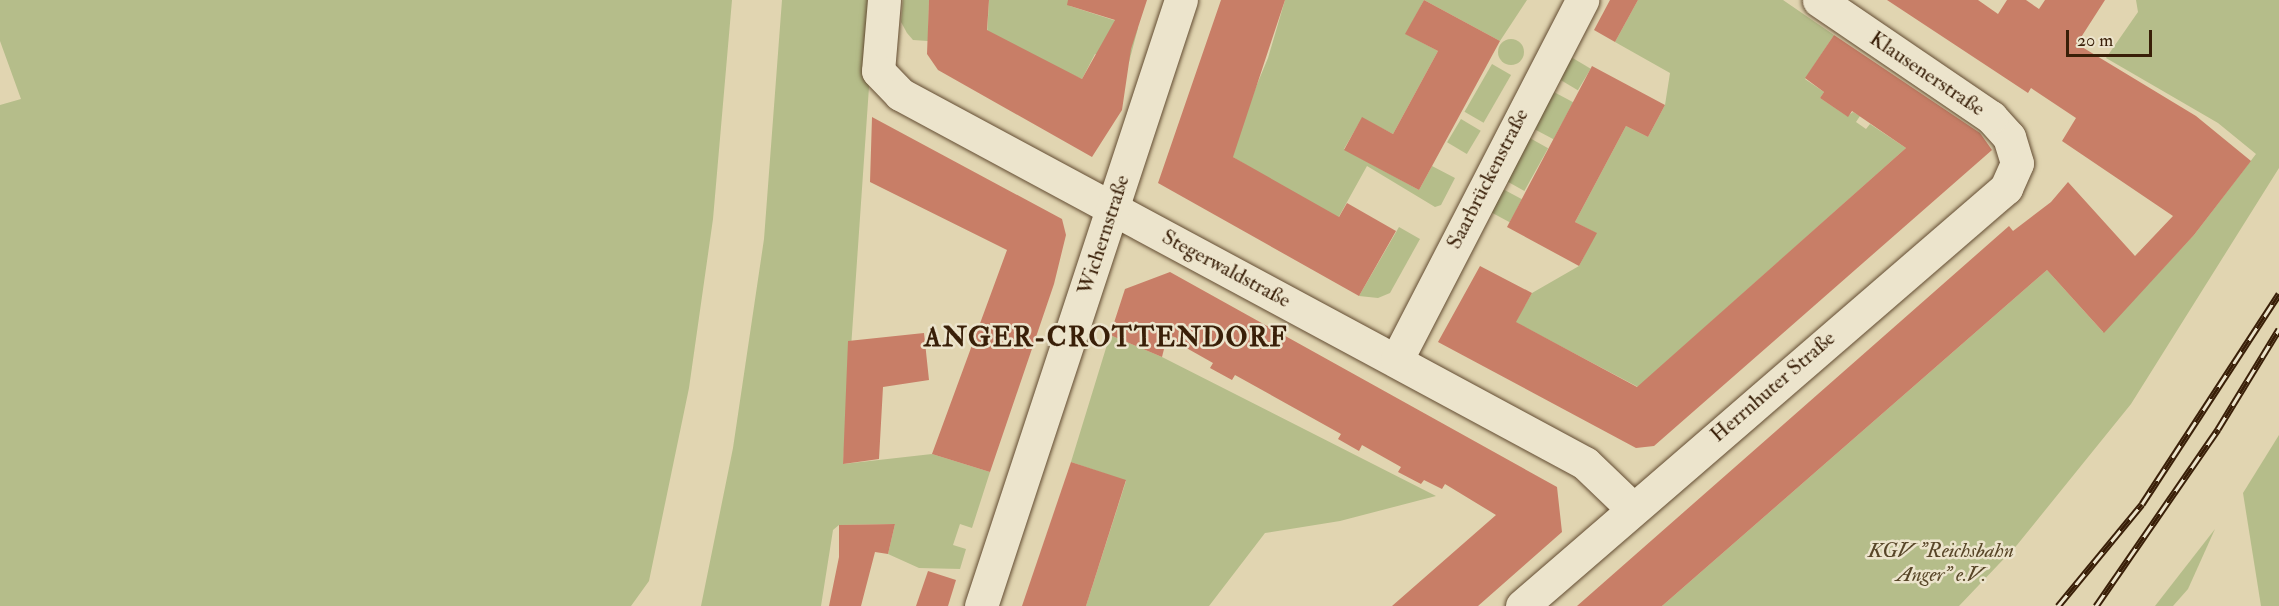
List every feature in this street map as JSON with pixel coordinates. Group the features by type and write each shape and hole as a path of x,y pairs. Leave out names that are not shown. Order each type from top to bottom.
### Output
{"street":[{"name":"Stegerwaldstraße","path":"884,0 878,71 900,94 1112,210 1397,359 1586,463 1632,508"},
{"name":"Wichernstraße","path":"981,606 1181,0"},
{"name":"Saarbrückenstraße","path":"1397,359 1582,0"},
{"name":"Klausenerstraße","path":"1819,0 1991,117 2009,137 2017,163"},
{"name":"Herrnhuter Straße","path":"1522,606 1632,508 2006,188 2017,163"}],"green space":[{"path":"0,0 732,0 713,219 689,388 649,581 631,606 0,606 0,105 21,99 0,41"},
{"path":"782,0 875,0 843,464 932,454 990,472 972,528 960,524 953,545 966,549 960,569 919,568 888,554 895,524 839,525 833,530 821,606 701,606 733,448 764,239"},
{"path":"903,0 929,0 928,41 913,40 907,33 901,22"},
{"path":"989,0 1071,0 1070,6 1138,28 1129,62 1095,54 1082,79 987,36"},
{"path":"1285,0 1424,0 1406,34 1438,51 1393,134 1362,118 1344,149 1419,190 1432,166 1455,178 1441,205 1435,207 1367,166 1337,220 1228,154 1268,58"},
{"path":"1424,0 1527,0 1500,41"},
{"path":"1638,0 1783,0 1834,35 1805,79 1824,92 1820,98 1847,116 1853,112 1860,116 1856,122 1866,129 1870,124 1906,148 1638,387 1515,322 1532,293 1579,266 1596,233 1575,222 1626,126 1648,137 1665,105 1670,73 1615,42"},
{"name":"KGV \"Reichsbahn Anger\" e.V.","path":"2136,0 2279,0 2279,168 2131,404 2017,545 1959,606 1662,606 2047,270 2103,332 2194,235 2256,154 2218,123 2106,58 2138,12"},
{"path":"1511,39 1520,43 1524,52 1520,61 1511,65 1502,61 1498,52 1502,43"},
{"path":"1571,57 1591,69 1578,90 1558,78"},
{"path":"1492,64 1511,75 1484,123 1464,112"},
{"path":"1552,91 1573,102 1553,139 1532,128"},
{"path":"1461,119 1481,131 1467,154 1447,142"},
{"path":"1528,137 1548,148 1524,191 1504,180"},
{"path":"1499,187 1522,199 1510,222 1487,210"},
{"path":"1399,227 1420,239 1390,293 1378,298 1359,296"},
{"path":"1110,335 1162,357 1436,496 1340,521 1265,533 1209,606 1086,606 1126,481 1071,462"},
{"path":"2279,435 2279,606 2261,606 2243,493"},
{"path":"2215,529 2188,589 2173,606 2155,606"}],"building":[{"path":"929,0 989,0 987,30 1082,79 1115,20 1067,5 1068,0 1147,0 1131,49 1122,110 1092,157 938,70 927,54"},
{"path":"1221,0 1285,0 1233,157 1339,217 1347,203 1396,231 1359,296 1158,183"},
{"path":"1424,0 1500,41 1419,190 1344,150 1362,117 1393,134 1438,51 1405,34"},
{"path":"1610,0 1638,0 1615,42 1594,30"},
{"path":"1887,0 1978,0 1998,14 2007,0 2026,0 2039,9 2045,0 2105,0 2078,42 2082,47 2196,116 2251,161 2194,235 2104,333 2047,270 1662,606 1577,606 2009,226 2013,231 2051,202 2068,182 2135,256 2173,216 2062,141 2076,118 2031,88 2028,93"},
{"path":"1834,35 1980,133 1992,150 1654,446 1636,448 1438,342 1480,266 1532,293 1516,322 1637,387 1906,148 1852,111 1848,117 1820,98 1824,92 1805,78"},
{"path":"1592,66 1665,105 1648,137 1626,126 1575,222 1597,233 1579,266 1507,227"},
{"path":"872,117 1062,219 1066,235 1054,284 990,472 932,454 1007,250 870,182"},
{"path":"1170,272 1557,487 1562,532 1478,606 1392,606 1496,515 1445,484 1442,489 1424,480 1421,484 1398,472 1401,467 1362,445 1359,451 1338,439 1341,434 1235,375 1232,380 1210,368 1213,363 1167,337 1162,357 1110,335 1125,289"},
{"path":"924,333 929,380 883,387 879,459 843,464 848,341"},
{"path":"1071,462 1126,480 1086,606 1022,606"},
{"path":"895,524 888,554 875,552 861,606 829,606 839,557 839,525"},
{"path":"928,571 956,580 948,606 916,606"}],"railway":[{"path":"2058,606 2142,504 2279,294"},
{"path":"2096,606 2218,429 2279,329"}],"district":[{"name":"ANGER-CROTTENDORF","path":"1106,338"}]}
